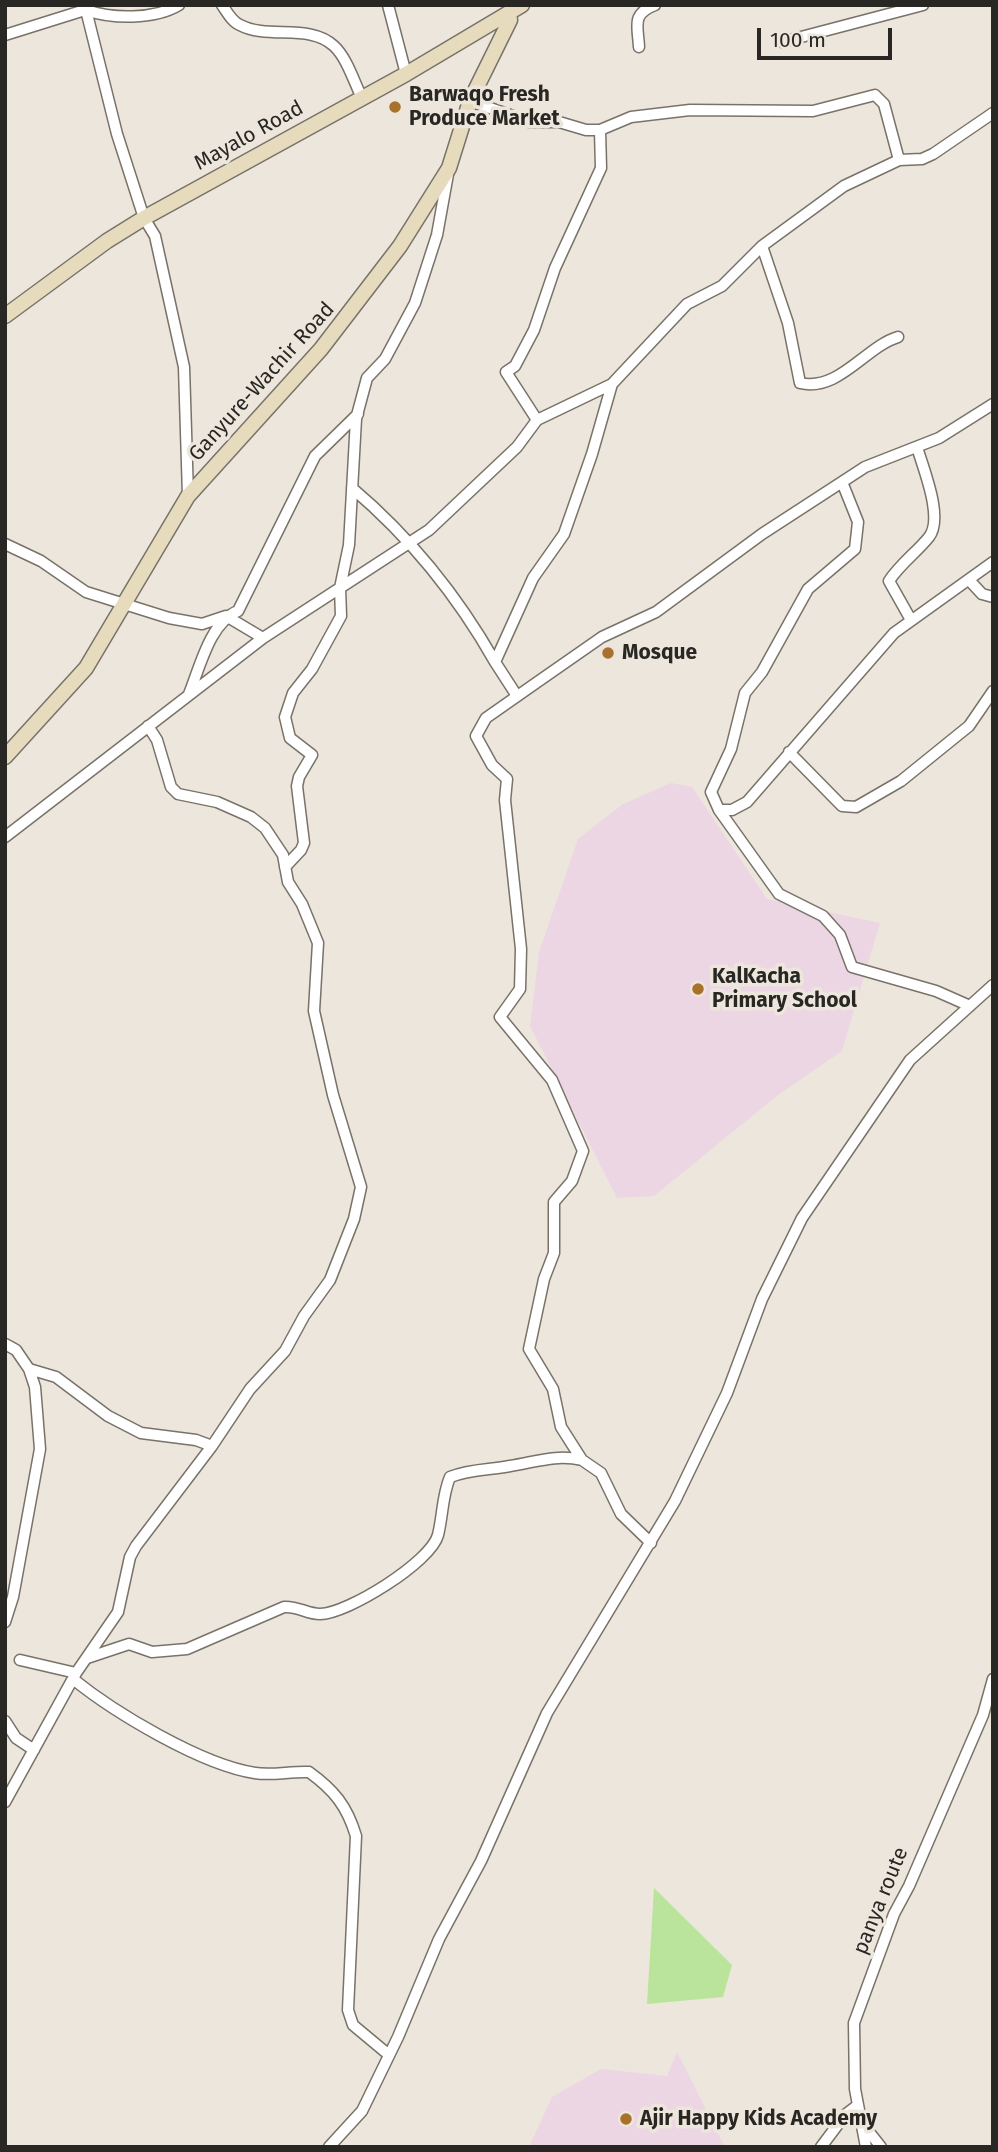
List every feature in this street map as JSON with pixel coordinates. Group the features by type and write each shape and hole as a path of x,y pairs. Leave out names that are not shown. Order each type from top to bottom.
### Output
{"street":[{"path":"5,35 87,8 104,17 146,15 179,5"},
{"path":"222,5 238,25 313,36 330,42 340,54 362,97"},
{"path":"388,5 406,74"},
{"path":"639,47 638,16 642,10 654,5"},
{"path":"782,42 923,5"},
{"path":"87,8 106,94 144,218 155,236 184,367 188,496"},
{"name":"Mayalo Road","path":"5,316 107,240 406,74 515,9"},
{"name":"Ganyure-Wachir Road","path":"5,757 86,668 188,496 360,303 400,246 449,168 470,101 515,9"},
{"path":"470,101 530,122 559,122 586,130 600,130 631,117 690,110 813,111 875,95 884,104 899,160"},
{"path":"5,837 264,638 429,530 517,447 537,420 612,384 687,304 722,286 762,246 844,186 899,160 922,159 933,154 993,113"},
{"path":"537,420 506,372 515,366 534,330 555,268 601,168 600,130"},
{"path":"285,867 301,850 304,842 297,786 299,777 312,755 290,738 285,717 293,693 312,669 341,616 340,587 349,545 358,414 367,378 386,359 415,303 437,235 449,168"},
{"path":"762,246 788,323 800,383 845,373 872,349 898,337"},
{"path":"495,662 533,578 564,534 592,454 612,384"},
{"path":"582,1460 561,1427 553,1389 529,1349 544,1279 554,1253 554,1202 572,1181 583,1151 552,1080 500,1017 520,989 521,949 505,800 507,779 492,765 476,736 486,718 602,637 656,612 762,534 865,467 939,438 993,404"},
{"path":"5,544 41,561 86,592 169,618 202,624 226,616 238,611 314,456 358,414"},
{"path":"911,620 889,581 929,537 934,527 932,494 917,447"},
{"path":"842,482 858,522 855,549 808,589 762,672 745,693 731,749 711,785 719,810 779,894 823,916 840,935 852,967 936,991 970,1006"},
{"path":"352,488 412,542 471,619 517,696"},
{"path":"719,810 732,810 747,802 885,642 911,620 993,562"},
{"path":"970,579 982,594 993,597"},
{"path":"226,616 264,638"},
{"path":"188,698 214,635 226,616"},
{"path":"789,752 842,806 856,807 901,780 969,726 993,691"},
{"path":"5,1802 75,1676 118,1612 136,1546 212,1446 250,1389 285,1351 303,1316 330,1280 354,1219 361,1187 333,1095 314,1011 318,943 302,904 288,882 283,855 265,828 251,817 217,802 178,794 171,787 157,740 148,726"},
{"path":"329,2147 362,2111 439,1938 481,1861 547,1713 675,1501 727,1393 762,1299 802,1218 910,1060 993,985"},
{"path":"5,1344 16,1350 29,1369 35,1387 40,1448 13,1597 5,1622"},
{"path":"29,1369 57,1377 108,1416 141,1433 196,1440 212,1446"},
{"path":"87,1658 129,1644 152,1652 187,1649 284,1607 296,1606 317,1614 335,1611 399,1576 429,1549 437,1537 443,1493 450,1477 482,1467 507,1467 561,1455 582,1460 601,1473 621,1514 651,1543"},
{"path":"20,1660 75,1676 147,1728 203,1757 255,1773 309,1772 339,1797 356,1836 348,2010 353,2025 389,2055"},
{"name":"panya route","path":"866,2147 858,2105 854,2023 894,1914 909,1886 983,1715 993,1679"},
{"path":"5,1721 16,1738 34,1750"},
{"path":"821,2147 845,2115 858,2105"},
{"path":"861,2121 881,2147"}],"shaded area":[{"name":"KalKacha Primary School","path":"671,783 692,787 767,899 880,923 842,1051 778,1095 654,1196 617,1198 530,1026 539,952 578,839 623,804"},
{"name":"Ajir Happy Kids Academy","path":"677,2052 725,2147 529,2147 552,2097 601,2069 667,2076"}],"green space":[{"path":"654,1888 732,1965 723,1997 647,2004"}],"place":[{"name":"Barwaqo Fresh Produce Market","path":"395,107"},
{"name":"Mosque","path":"608,653"},
{"name":"KalKacha Primary School","path":"698,989"},
{"name":"Ajir Happy Kids Academy","path":"626,2119"}]}
